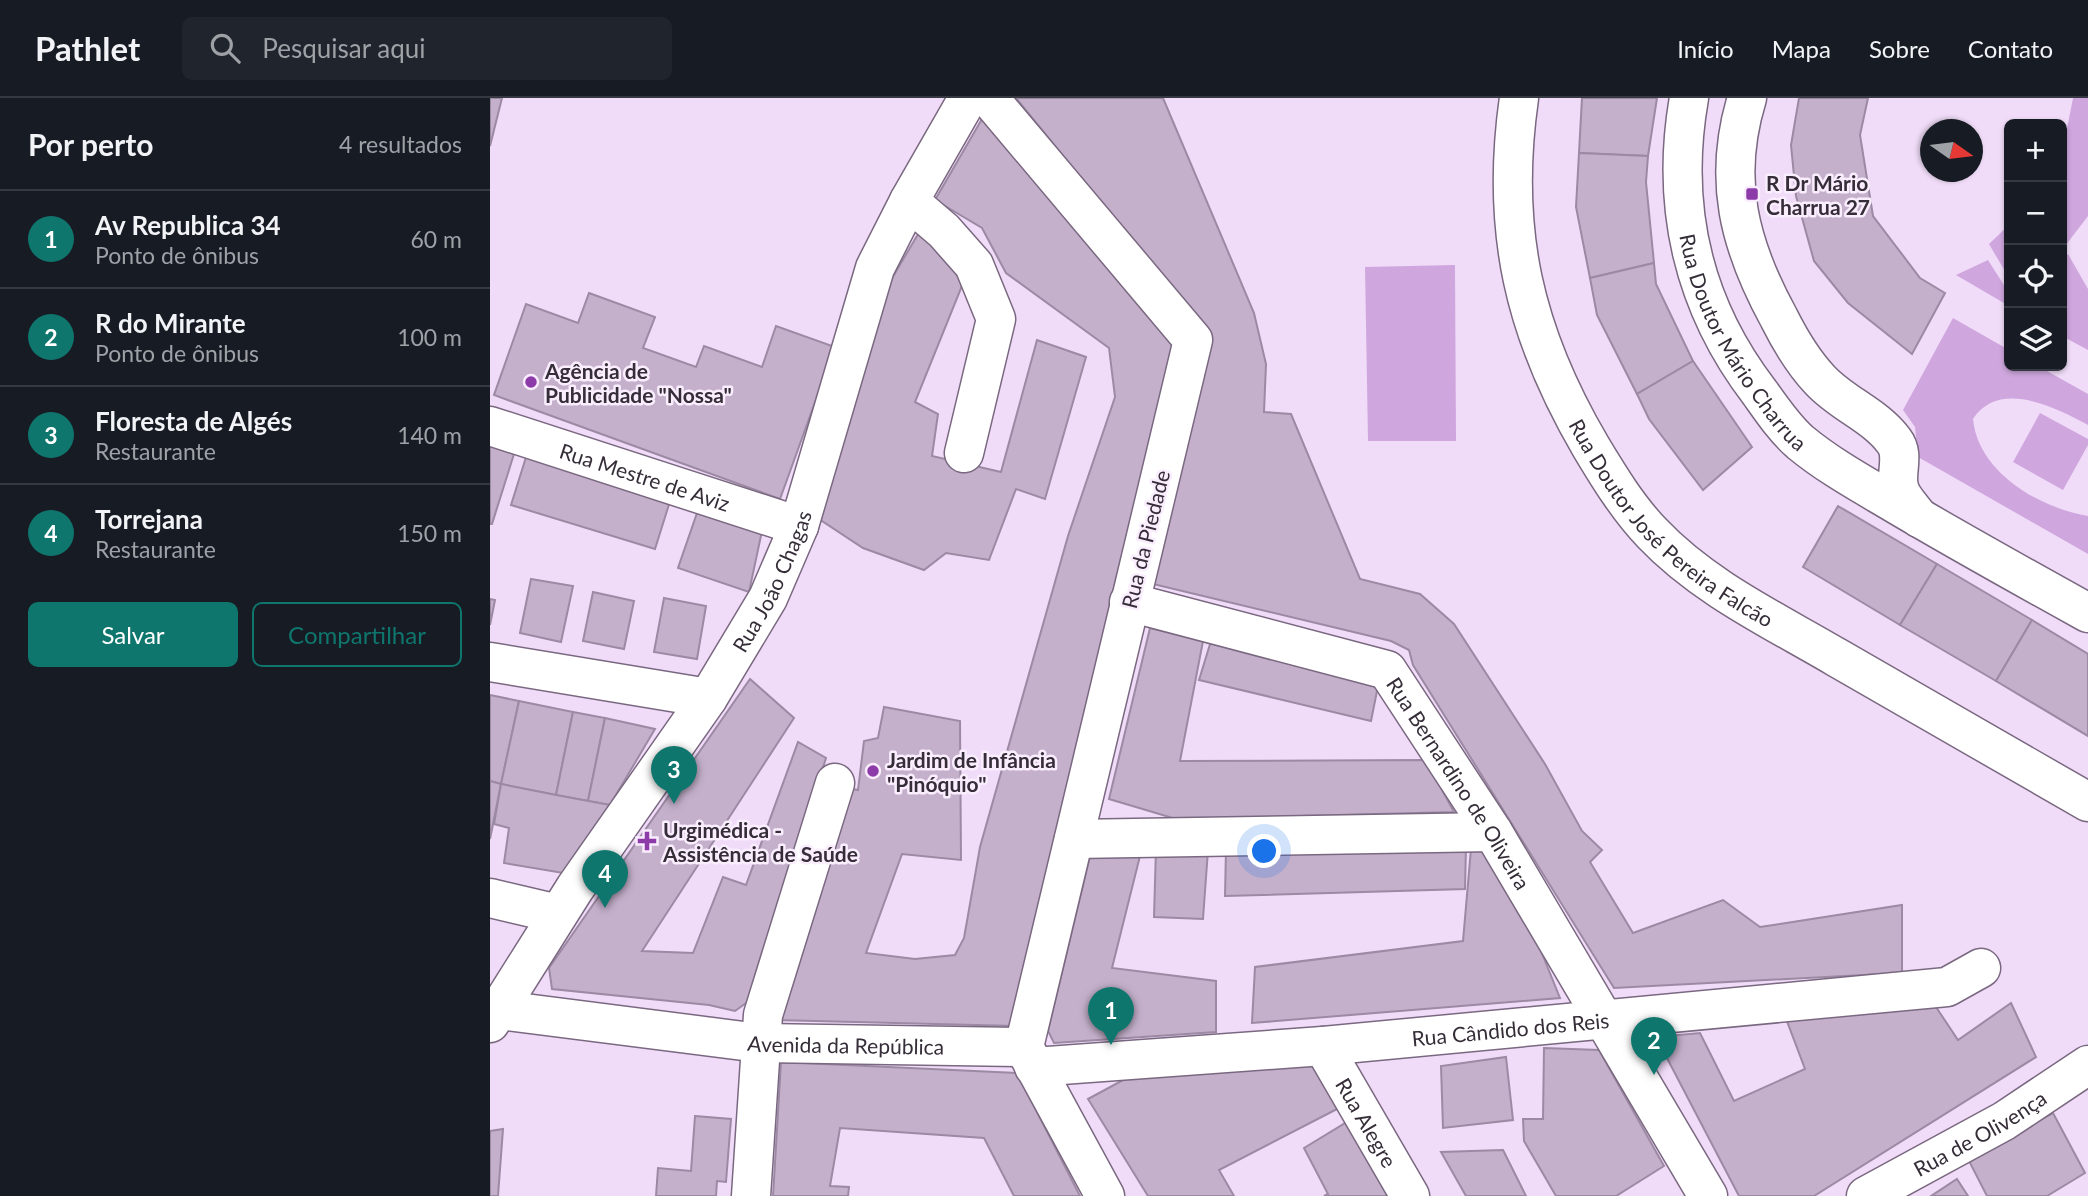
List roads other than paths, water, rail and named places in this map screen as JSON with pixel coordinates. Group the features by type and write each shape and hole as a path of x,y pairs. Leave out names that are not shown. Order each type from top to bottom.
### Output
{"street":[{"name":"Rua João Chagas","path":"495,1017 558,914 708,698 768,598 799,526 875,268 909,201 968,98"},
{"name":"Rua da Piedade","path":"989,98 1193,340 1074,839 1029,1057"},
{"name":"Rua Doutor José Pereira Falcão","path":"1519,98 1512,170 1512,212 1528,309 1561,395 1604,468 1634,511 1676,554 1733,597 2075,794"},
{"name":"Rua Doutor Mário Charrua","path":"1689,98 1682,139 1683,199 1698,271 1721,334 1746,376 1798,440 1849,476 2088,613"},
{"name":"Rua Doutor Mário Charrua","path":"1746,98 1734,160 1736,212 1759,282 1802,359 1820,381 1883,428 1896,444 1900,459 1897,479 1899,492 1919,518"},
{"path":"909,201 944,230 974,265 996,319 964,453"},
{"name":"Rua Mestre de Aviz","path":"490,426 799,526"},
{"path":"1849,476 1876,469 1896,444"},
{"name":"Rua Bernardino de Oliveira","path":"1129,601 1387,670 1493,832 1708,1196"},
{"path":"490,662 708,698"},
{"path":"751,1196 763,1016 835,783"},
{"path":"1074,839 1493,832"},
{"path":"490,898 558,914"},
{"name":"Rua Cândido dos Reis","path":"1029,1057 1323,1046 1603,1017 1947,987 1981,968"},
{"name":"Avenida da República","path":"495,1017 760,1042 1029,1057"},
{"name":"Rua Alegre","path":"1323,1046 1410,1196"},
{"path":"1029,1057 1105,1196"},
{"name":"Rua de Olivença","path":"1866,1196 2004,1121 2088,1065"}],"place":[{"name":"R Dr Mário Charrua 27","path":"1752,194"},
{"name":"Agência de Publicidade \"Nossa\"","path":"531,382"},
{"name":"Jardim de Infância \"Pinóquio\"","path":"873,771"},
{"name":"Floresta de Algés","path":"674,804"},
{"name":"Urgimédica - Assistência de Saúde","path":"647,841"},
{"name":"Torrejana","path":"605,908"},
{"name":"Av Republica 34","path":"1111,1045"},
{"name":"R do Mirante","path":"1654,1075"}]}
